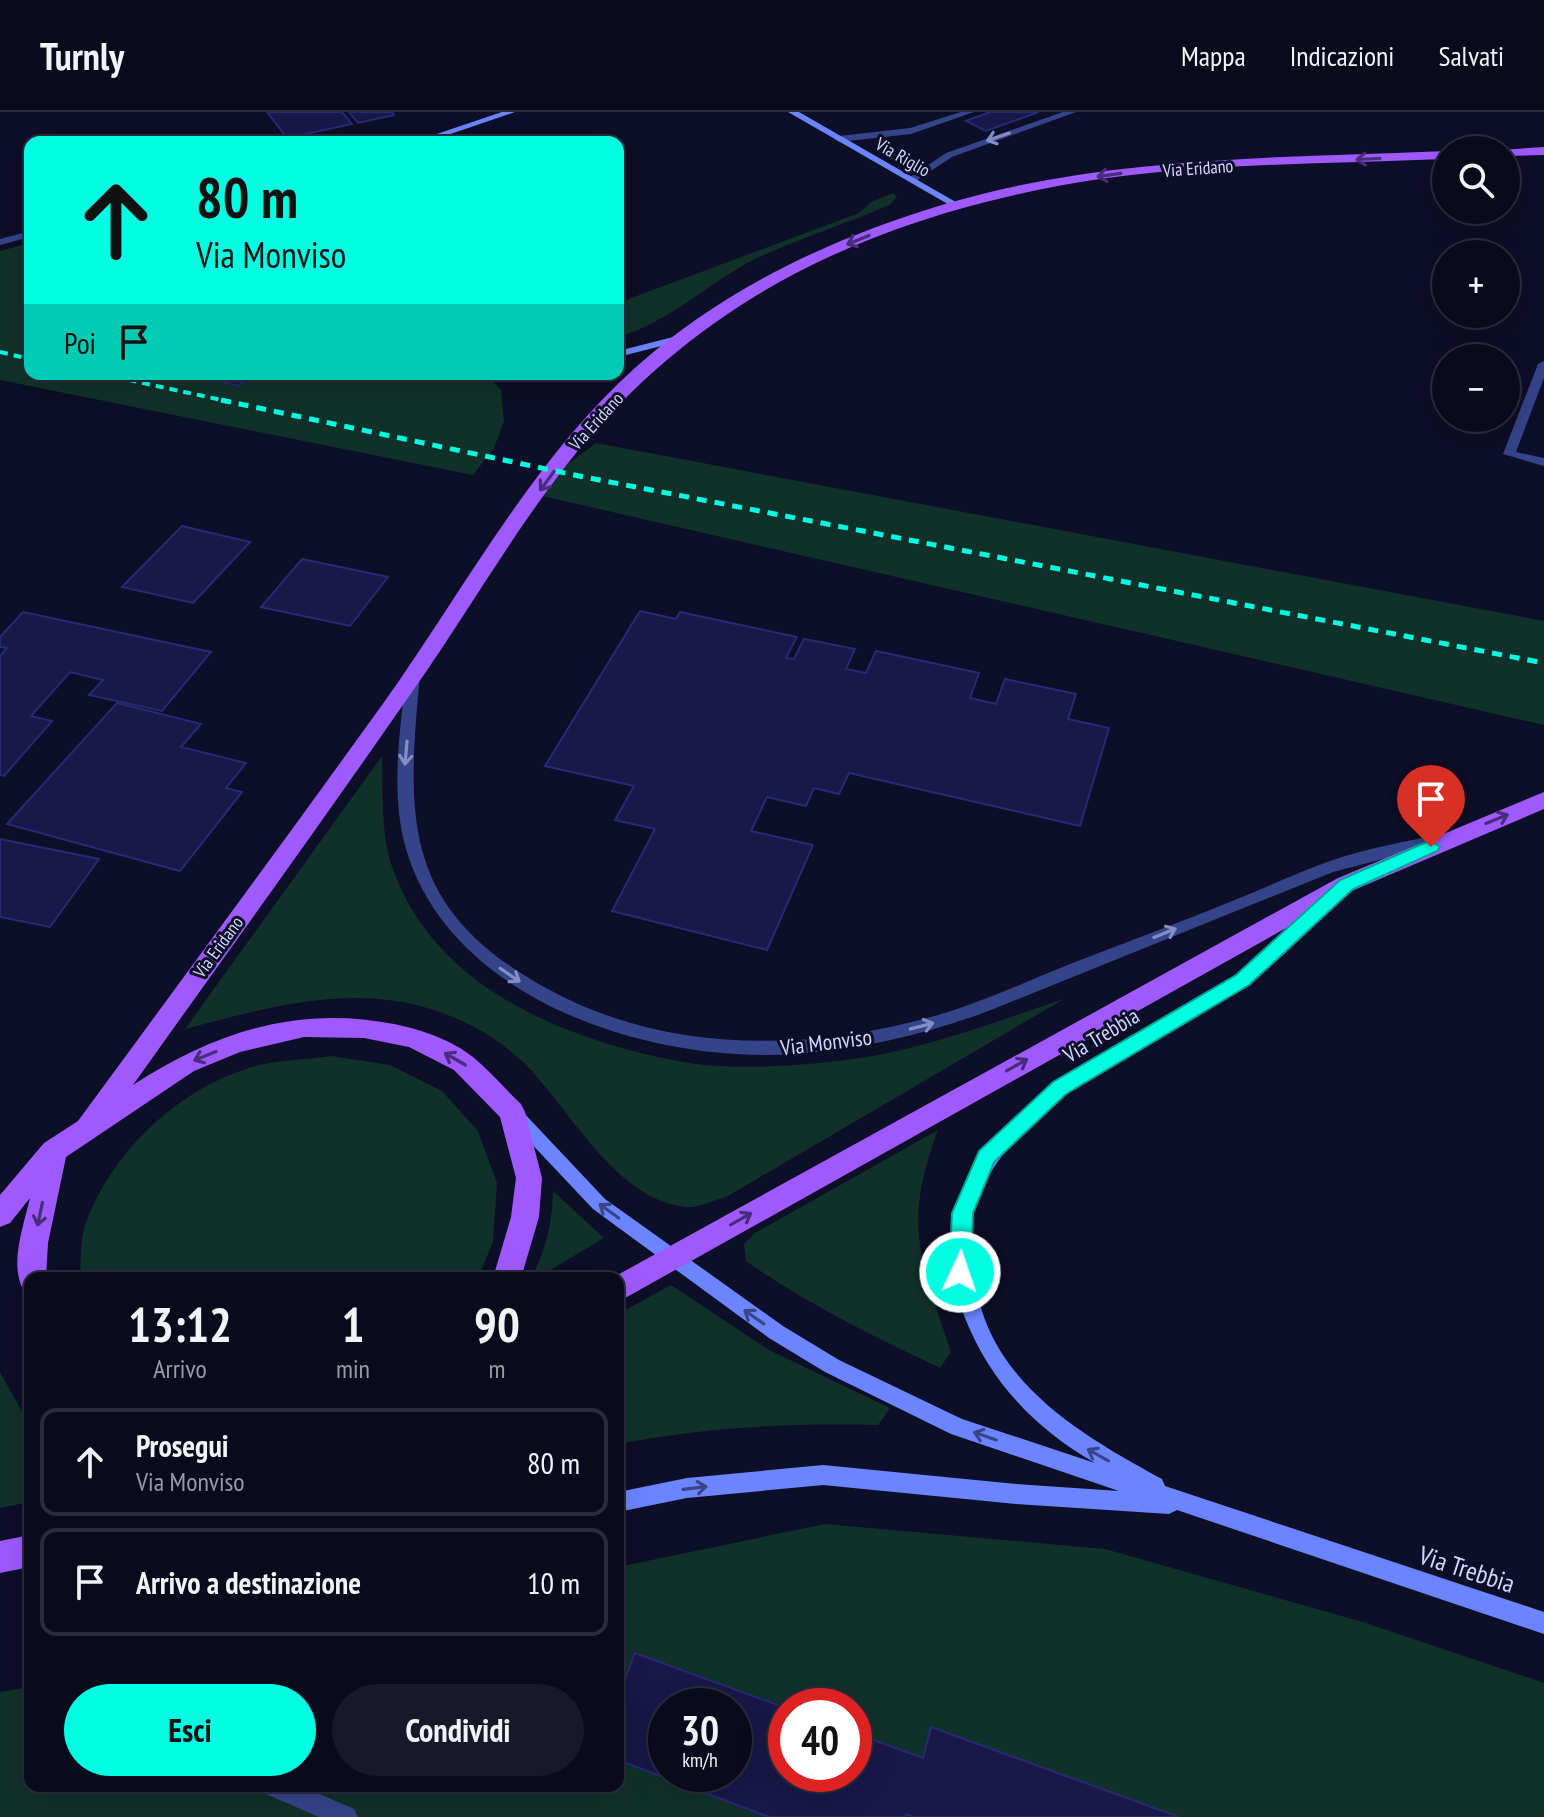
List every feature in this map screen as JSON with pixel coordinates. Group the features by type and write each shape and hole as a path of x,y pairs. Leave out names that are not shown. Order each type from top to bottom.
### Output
{"main road":[{"path":"1520,152 1544,151"},
{"name":"Via Eridano","path":"87,1129 413,675 565,456 635,377 681,338 739,299 830,251 956,205 1004,193 1134,172 1432,156"},
{"name":"Via Monviso","path":"624,1286 1346,884 1544,800"},
{"name":"Via Eridano","path":"0,1215 53,1151 185,1064 236,1043 304,1027 364,1028 414,1038 463,1063 512,1112"},
{"path":"509,1272 525,1217 529,1178 512,1112"},
{"path":"32,1272 34,1243 53,1151"},
{"path":"0,1557 24,1552"}],"street":[{"path":"437,136 511,112"},
{"name":"Via Riglio","path":"792,112 956,205"},
{"path":"839,139 911,131 970,112"},
{"path":"911,180 949,155 1072,112"},
{"path":"0,242 24,236"},
{"path":"624,352 681,338"},
{"path":"1544,364 1509,454 1544,462"},
{"name":"Via Monviso","path":"413,675 405,775 407,823 422,877 442,914 480,955 524,985 575,1010 640,1032 691,1044 741,1050 801,1047 871,1038 945,1020 1338,864 1459,834"},
{"name":"Via Trebbia","path":"1191,1506 1069,1438 1020,1397 978,1331 960,1272 963,1213 986,1157 1059,1088 1243,980 1346,884"},
{"name":"Via Trebbia","path":"512,1112 599,1204 776,1332 832,1366 958,1427 1544,1623"},
{"path":"624,1501 687,1488 823,1475 1016,1494 1191,1506"},
{"path":"288,1792 346,1817"}],"green space":[{"path":"893,193 897,197 889,205 757,258 655,322 624,335 624,301 859,213 871,202"},
{"path":"24,245 24,380 489,380 501,390 504,421 494,448 473,475 0,380 0,251"},
{"path":"596,443 1544,621 1544,725 529,493"},
{"path":"382,756 384,824 391,864 407,901 428,933 453,961 482,984 515,1005 585,1036 645,1054 705,1065 754,1067 811,1064 867,1057 917,1046 1064,999 726,1197 690,1207 660,1200 615,1170 517,1056 489,1035 448,1015 382,999 349,998 284,1005 185,1029"},
{"path":"331,1056 390,1065 442,1091 478,1131 497,1183 493,1242 480,1272 80,1272 84,1229 112,1172 132,1146 181,1102 209,1085 239,1071 269,1063"},
{"path":"938,1130 927,1163 918,1218 924,1267 951,1352 940,1368 841,1319 769,1277 746,1261 744,1244 755,1233"},
{"path":"553,1191 604,1238 547,1272 534,1272 548,1236"},
{"path":"671,1285 769,1350 890,1408 878,1425 748,1427 624,1443 624,1311"},
{"path":"0,1372 24,1415 24,1503 0,1508"},
{"path":"825,1524 1105,1549 1366,1623 1544,1683 1544,1817 0,1817 0,1692 24,1688 24,1792 624,1792 624,1566"}],"building":[{"path":"267,112 342,112 352,124 296,136 285,136"},
{"path":"349,112 392,112 394,115 358,123"},
{"path":"990,112 1039,112 986,131 966,121"},
{"path":"214,380 245,380 239,386"},
{"path":"182,526 250,542 193,603 122,587"},
{"path":"302,559 388,577 350,626 261,607"},
{"path":"640,611 676,619 680,612 797,637 786,658 794,659 804,639 855,649 846,669 866,673 876,651 979,673 970,698 996,704 1005,679 1076,694 1068,719 1109,728 1080,826 849,773 839,794 814,788 806,806 767,797 751,831 813,845 767,950 612,911 655,829 615,820 634,786 545,766"},
{"path":"23,612 211,652 162,711 89,695 103,680 70,672 31,716 52,721 4,776 0,775 0,656 7,648 0,647 0,637"},
{"path":"117,703 201,724 181,747 246,763 226,788 242,792 180,871 7,824"},
{"path":"0,839 99,859 50,927 0,917"},
{"path":"635,1653 731,1688 648,1688 648,1771 624,1762 624,1682"},
{"path":"752,1696 768,1701 768,1792 872,1792 872,1740 923,1758 931,1727 1179,1817 914,1817 906,1814 905,1817 769,1817 703,1792 752,1792"}],"railway":[{"path":"0,352 24,358"},
{"path":"129,380 231,402"},
{"path":"221,400 579,476 1544,663"}],"route":[{"path":"960,1272 963,1213 986,1157 1059,1088 1243,980 1346,884 1431,847"}]}
